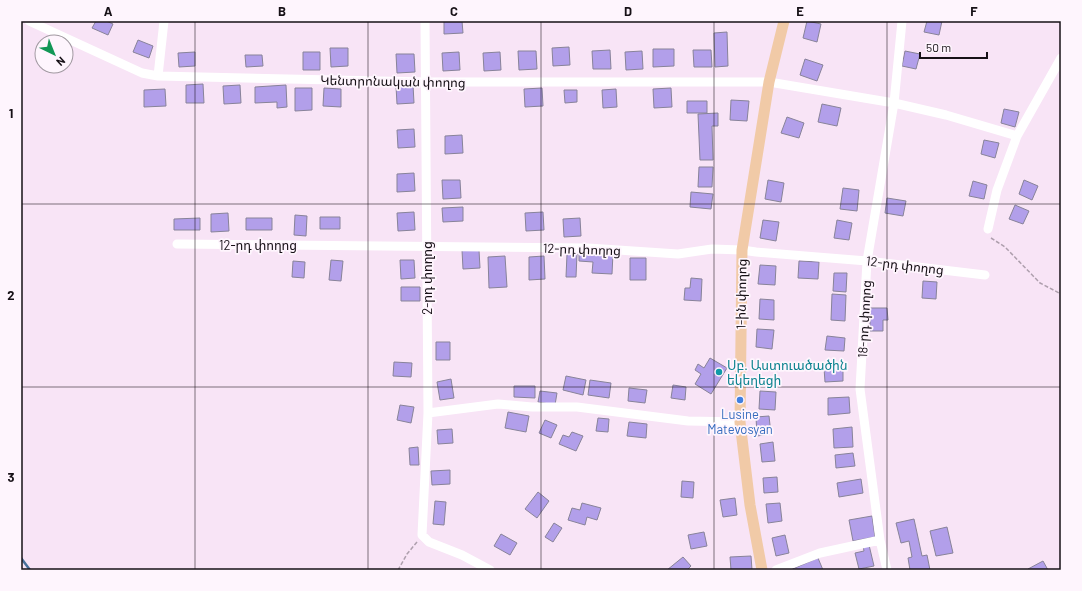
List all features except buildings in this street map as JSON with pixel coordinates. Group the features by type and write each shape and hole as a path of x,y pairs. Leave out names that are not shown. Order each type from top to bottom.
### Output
{"main road":[{"name":"1-ին փողոց","path":"762,570 750,505 740,422 742,250 769,82 784,21"}],"street":[{"name":"Կենտրոնական փողոց","path":"29,21 142,73 158,76 426,82 769,82 894,103 946,115 1017,136"},
{"path":"158,76 164,21"},
{"name":"2-րդ փողոց","path":"422,535 428,413 425,21"},
{"name":"18-րդ փողոց","path":"887,570 880,540 860,389 867,261 894,103 902,21"},
{"path":"988,229 997,190 1017,136 1061,58"},
{"name":"12-րդ փողոց","path":"177,244 588,248 678,254 712,249 742,250 867,261 985,275"},
{"path":"428,413 498,404 532,407 577,407 688,420 740,422"},
{"path":"422,535 429,542 462,555 490,570"},
{"path":"776,570 820,553 880,540"}],"path":[{"path":"988,229 992,238 1004,247 1040,284 1061,294"},
{"path":"398,570 407,554 422,535"}],"waterway":[{"path":"21,558 30,570"}],"place":[{"name":"Սբ. Աստուածածին եկեղեցի","path":"719,372"},
{"name":"Lusine Matevosyan","path":"740,400"}]}
